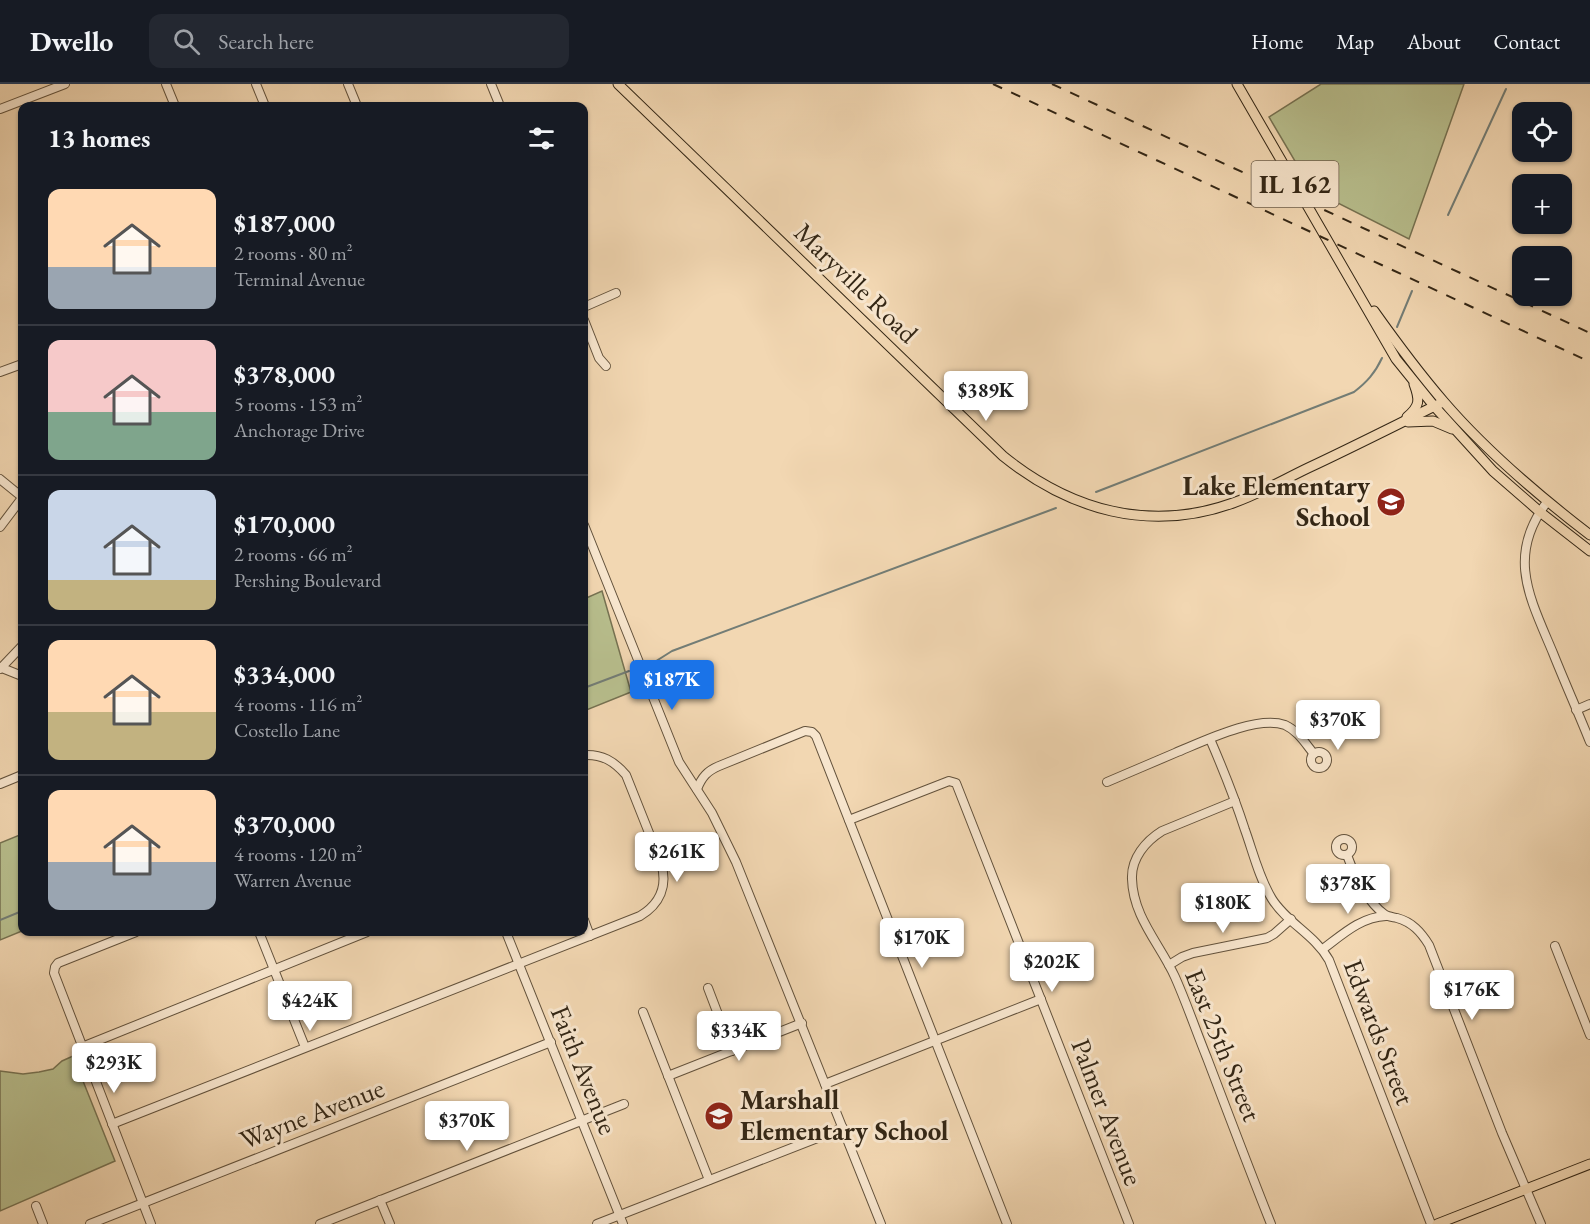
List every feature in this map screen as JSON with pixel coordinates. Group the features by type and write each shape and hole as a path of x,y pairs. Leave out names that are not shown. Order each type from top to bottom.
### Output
{"main road":[{"name":"Maryville Road","path":"618,84 1003,456 1038,482 1073,500 1096,508 1139,515 1175,515 1211,510 1248,497 1443,402"},
{"name":"IL 162","path":"1237,84 1384,339 1412,379 1458,434 1494,471 1540,512 1590,551"},
{"name":"IL 162","path":"1354,285 1443,402 1483,443 1547,502 1590,536"},
{"path":"1396,425 1415,410 1418,401 1412,379"},
{"path":"1396,425 1433,421 1458,434"},
{"path":"1437,1224 1590,1164"}],"street":[{"path":"18,102 65,84"},
{"path":"166,84 173,102"},
{"path":"256,84 263,102"},
{"path":"348,84 355,102"},
{"path":"491,84 498,102"},
{"path":"0,109 18,102"},
{"path":"588,305 616,293"},
{"path":"588,330 599,358 606,366"},
{"path":"0,372 18,365"},
{"path":"0,479 18,495"},
{"path":"1547,502 1532,528 1525,554 1526,584 1532,604 1590,742"},
{"path":"0,527 18,503"},
{"path":"588,535 674,750 728,844 802,1023 878,1223"},
{"path":"18,650 1,668 18,674"},
{"path":"1576,710 1590,704"},
{"path":"1107,782 1210,739 1250,726 1268,723 1277,723 1293,730 1314,754"},
{"path":"697,789 706,772 712,769 805,731 816,735 1007,1224"},
{"name":"Edwards Street","path":"1210,739 1265,884 1277,905 1323,949 1329,960 1431,1224"},
{"path":"112,1124 590,936 648,911 662,892 664,874 661,863 626,775 608,759 588,755"},
{"path":"0,784 18,777"},
{"name":"Palmer Avenue","path":"849,820 949,782 956,783 1129,1224"},
{"name":"East 25th Street","path":"1235,801 1162,831 1147,842 1136,858 1131,876 1136,904 1147,929 1169,964 1271,1224"},
{"path":"1347,855 1362,888 1386,916"},
{"path":"1323,949 1360,922 1377,916 1400,919 1418,930 1429,945 1502,1133 1541,1224"},
{"path":"1169,964 1193,953 1267,938 1291,919"},
{"path":"588,931 590,936"},
{"path":"126,936 58,963 54,967 54,973 151,1224"},
{"path":"262,936 305,1047"},
{"path":"82,1047 357,936"},
{"name":"Faith Avenue","path":"508,936 623,1224"},
{"path":"1555,946 1590,1035"},
{"path":"708,988 732,1051"},
{"path":"825,1084 1041,999"},
{"path":"643,1012 709,1180"},
{"path":"668,1076 802,1023"},
{"name":"Wayne Avenue","path":"90,1224 551,1042"},
{"path":"320,1224 624,1104"},
{"path":"597,1224 843,1128"},
{"path":"380,1200 390,1224"},
{"path":"36,1206 43,1224"}],"green space":[{"path":"1321,84 1464,84 1409,239 1312,190 1269,117"},
{"path":"602,591 631,692 588,709 588,597"},
{"path":"18,836 18,933 0,940 0,843"},
{"path":"73,1056 115,1161 0,1211 0,1071 23,1074 39,1072 53,1069 62,1061"}],"waterway":[{"path":"1448,215 1506,89"},
{"path":"1397,327 1412,291"},
{"path":"1096,492 1354,392 1370,377 1382,358"},
{"path":"653,663 672,651 1056,508"},
{"path":"588,686 629,671"},
{"path":"0,920 18,913"}],"railway":[{"path":"993,84 1590,362"},
{"path":"1052,84 1590,333"}],"place":[{"name":"Lake Elementary School","path":"1391,502"},
{"name":"Marshall Elementary School","path":"719,1116"}]}
